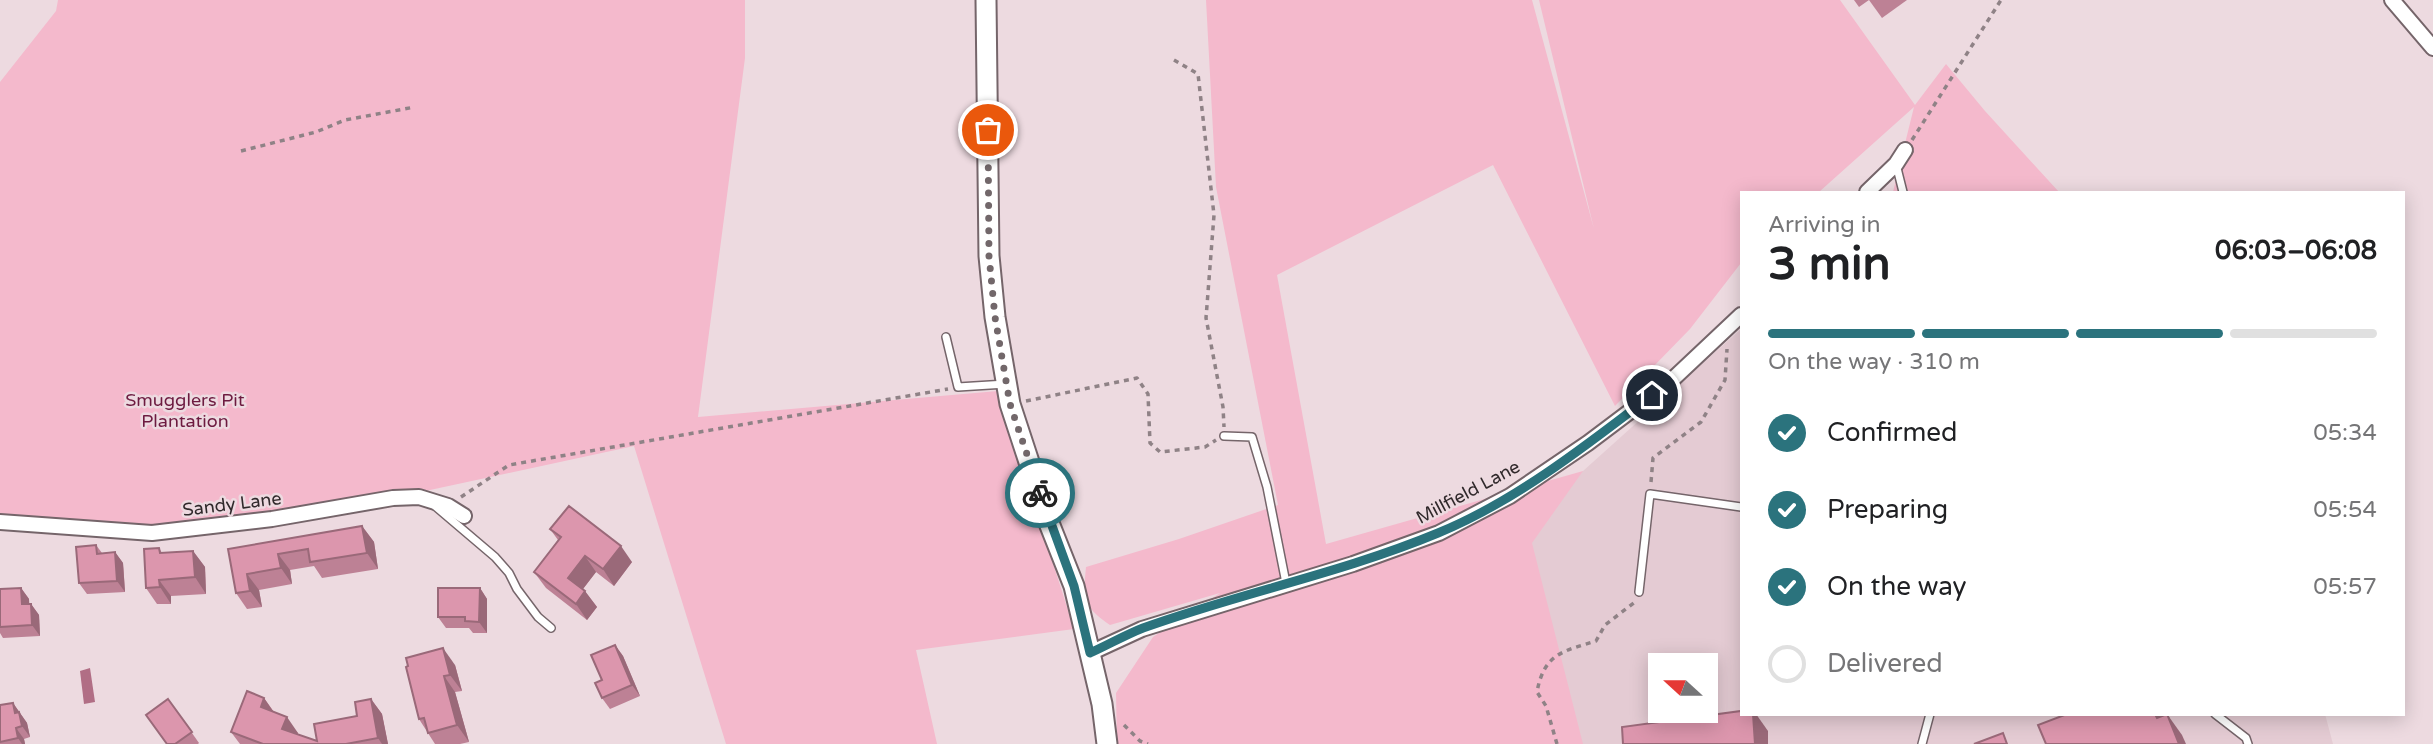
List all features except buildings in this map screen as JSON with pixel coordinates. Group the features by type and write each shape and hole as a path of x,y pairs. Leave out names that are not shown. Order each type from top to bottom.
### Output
{"street":[{"path":"986,0 989,256 995,317 1010,404 1049,523 1074,586 1102,704 1107,744"},
{"path":"2392,0 2433,48"},
{"path":"1868,191 1896,164 1905,150"},
{"name":"Millfield Lane","path":"1090,653 1142,629 1353,564 1439,533 1510,496 1588,443 1673,379 1740,316"},
{"name":"Sandy Lane","path":"0,522 152,533 272,519 393,498 429,500 464,516"}],"lane":[{"path":"1896,164 1903,191"},
{"path":"946,337 958,387 1007,384"},
{"path":"1224,436 1252,437 1267,487 1286,583"},
{"path":"1639,592 1650,494 1740,507"},
{"path":"429,500 495,557 538,617 551,628"},
{"path":"1922,744 1929,716"},
{"path":"2218,716 2246,738 2248,744"}],"path":[{"path":"1905,150 2001,0"},
{"path":"1010,404 1138,378 1148,394 1150,443 1160,452 1205,447 1224,436 1223,407 1206,318 1214,215 1198,74 1174,61"},
{"path":"241,151 316,132 345,120 415,107"},
{"path":"1650,494 1653,458 1701,422 1725,380 1726,349 1734,344"},
{"path":"447,506 509,466 958,387"},
{"path":"1557,744 1546,706 1537,692 1540,677 1556,654 1597,640 1605,625 1634,602 1639,592"}],"shaded area":[{"path":"1740,330 1740,716 2326,716 2333,744 1568,744 1497,524 1583,471"},
{"path":"90,668 95,702 84,704 80,671"}],"green space":[{"name":"Smugglers Pit Plantation","path":"58,0 745,0 745,58 698,417 998,391 1074,629 916,650 937,744 726,744 634,446 393,498 152,533 0,522 0,82 56,11"},
{"path":"1206,0 1532,0 1594,229 1539,0 1840,0 1915,105 1946,64 2058,191 1893,191 1914,107 1820,191 1740,191 1740,264 1690,329 1615,406 1493,165 1277,275 1326,544 1583,471 1532,543 1583,744 1117,744 1116,693 1153,637 1220,593 1110,625 1094,613 1087,601 1086,567 1278,505 1216,187"}],"way so far":[{"path":"988,130 989,256 995,317 1010,404 1040,493"}],"route":[{"path":"1040,493 1074,586 1090,653 1142,629 1353,564 1439,533 1510,496 1652,395"}]}
